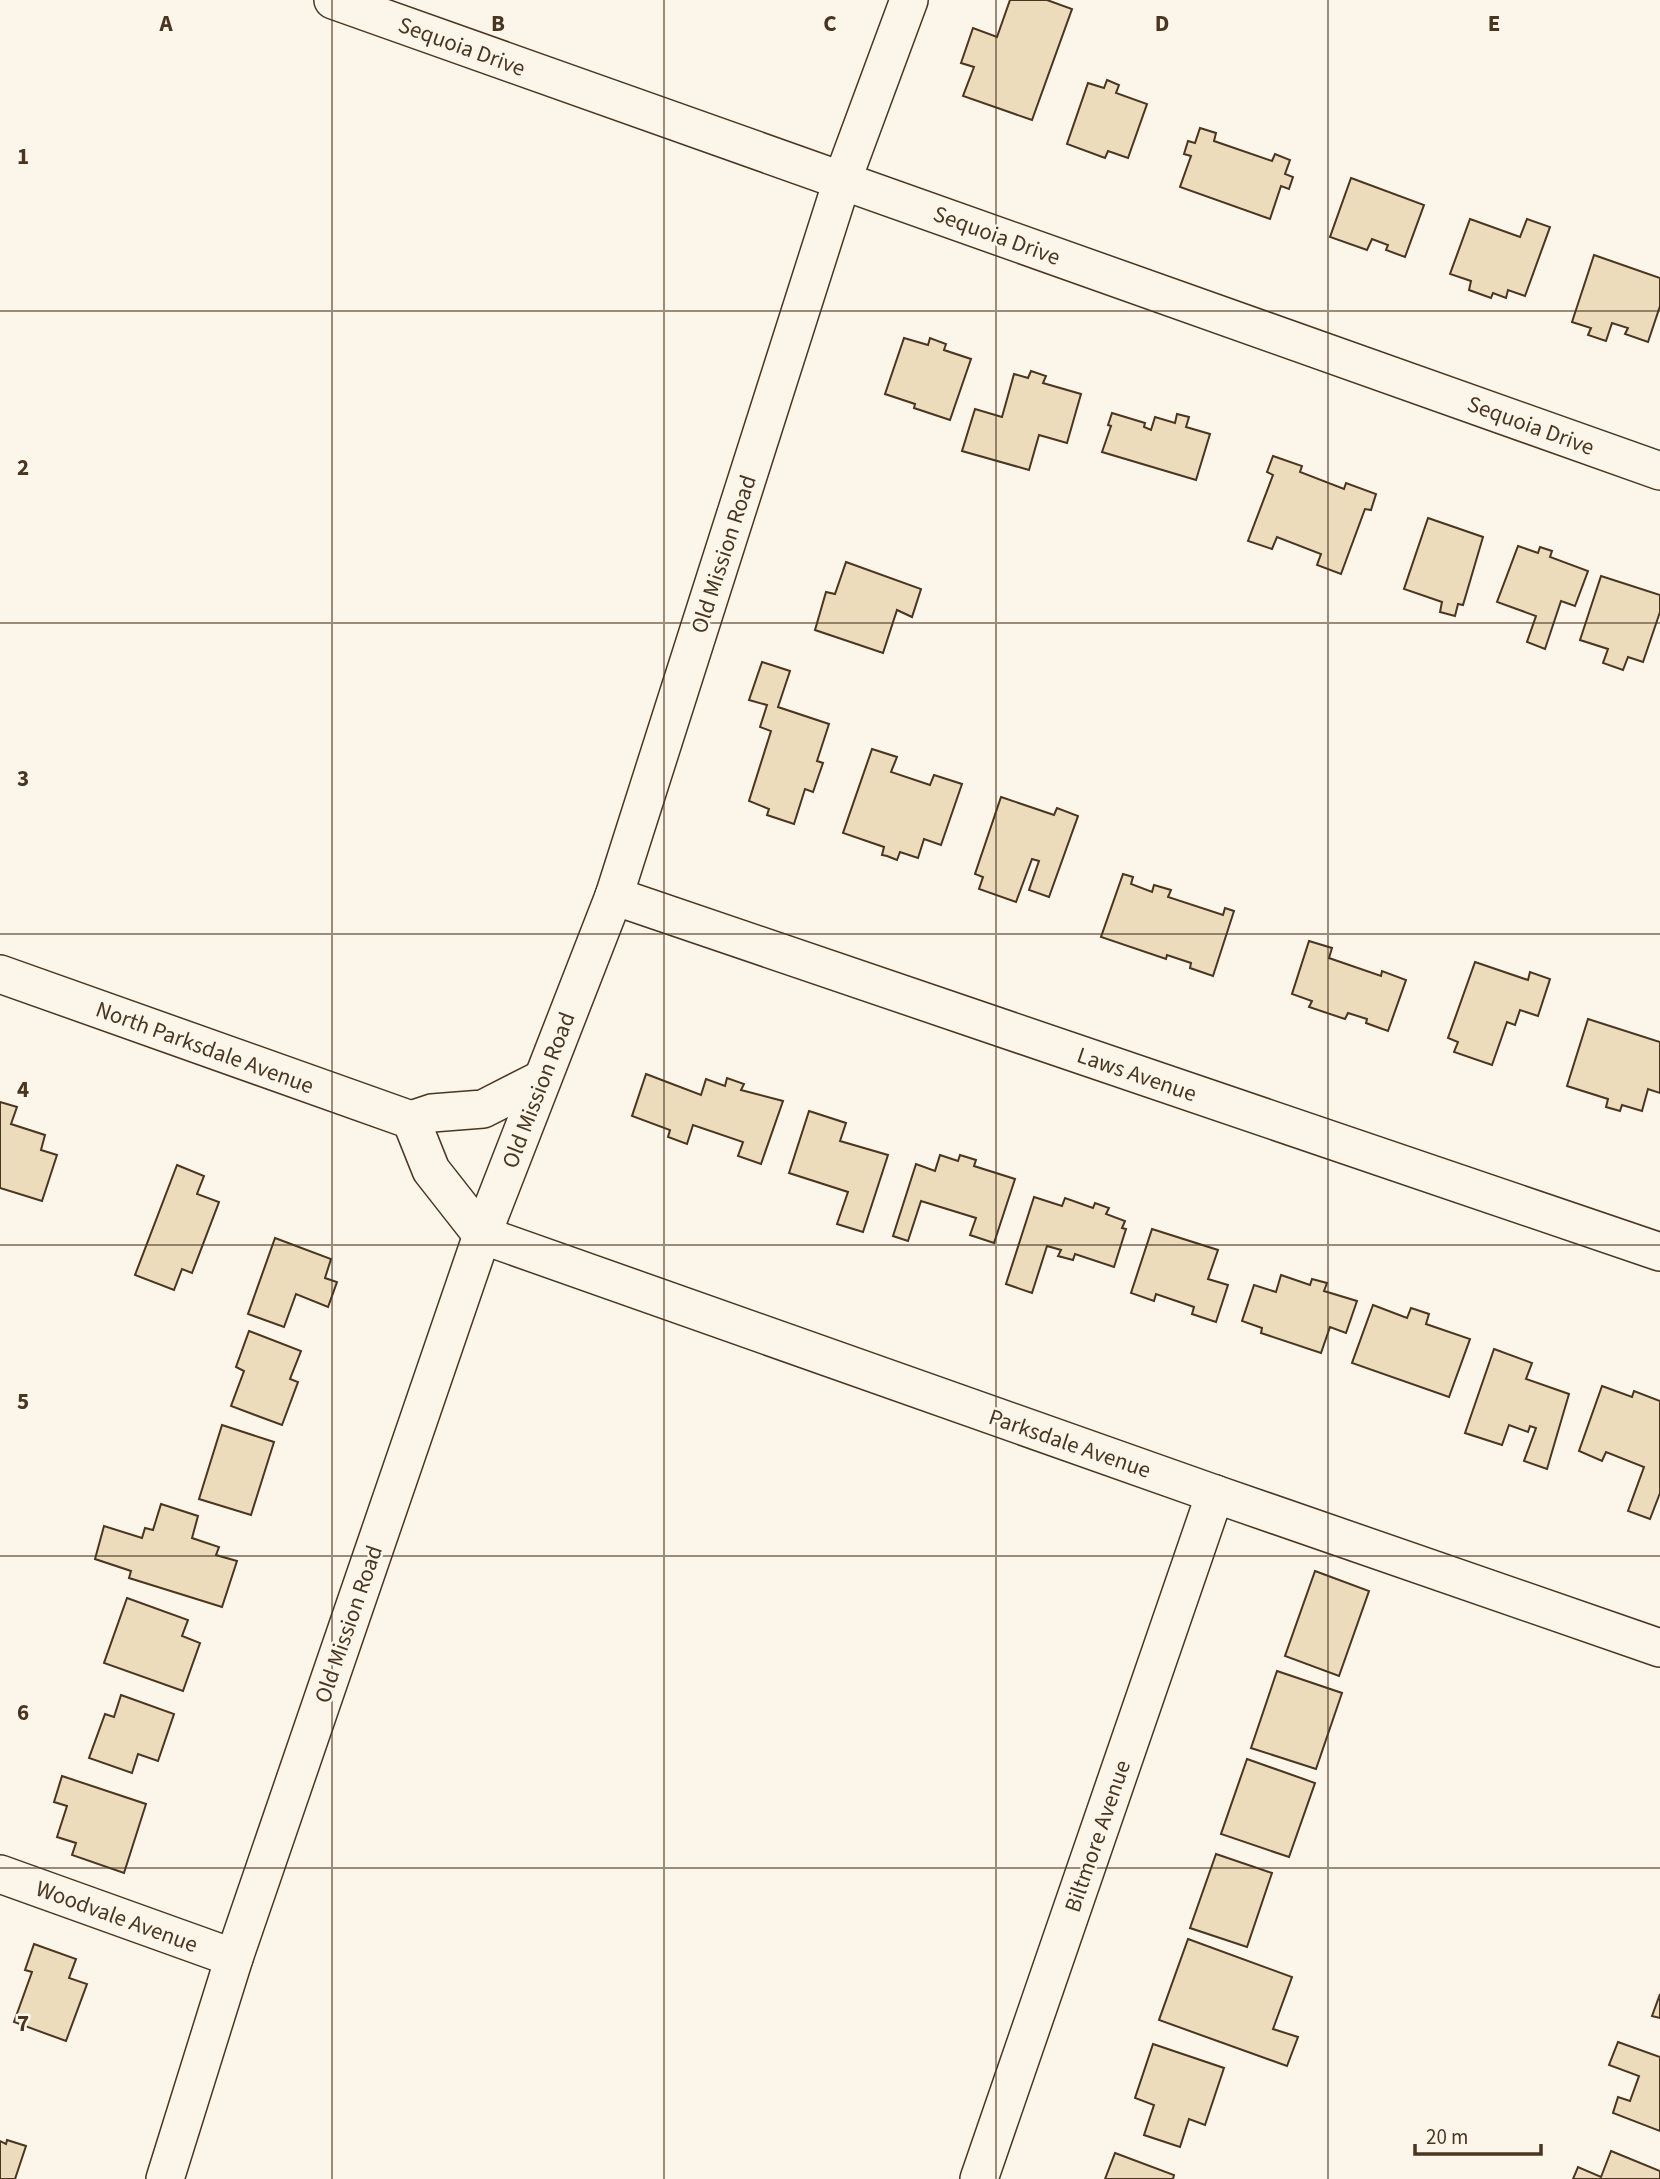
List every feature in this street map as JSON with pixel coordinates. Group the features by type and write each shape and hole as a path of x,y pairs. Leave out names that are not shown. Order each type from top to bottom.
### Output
{"street":[{"name":"Sequoia Drive","path":"333,0 1660,471"},
{"name":"Old Mission Road","path":"165,2179 234,1958 482,1235 614,896 842,181 909,0"},
{"name":"Laws Avenue","path":"614,896 1660,1252"},
{"name":"North Parksdale Avenue","path":"0,974 411,1120"},
{"path":"482,1235 430,1170 411,1120 432,1112 483,1109 542,1079"},
{"name":"Parksdale Avenue","path":"482,1235 1214,1494 1660,1648"},
{"name":"Biltmore Avenue","path":"979,2179 1214,1494"},
{"name":"Woodvale Avenue","path":"0,1874 234,1958"}],"building":[{"path":"1010,0 1047,0 1072,9 1032,120 963,96 974,67 961,63 973,28 997,37"},
{"path":"1107,80 1119,85 1116,93 1147,104 1128,158 1108,151 1105,158 1067,144 1088,83 1104,88"},
{"path":"1200,128 1216,133 1214,141 1272,161 1275,154 1290,160 1285,174 1293,177 1289,189 1281,186 1270,219 1180,187 1191,156 1184,154 1188,141 1195,143"},
{"path":"1351,178 1424,205 1405,257 1386,250 1388,245 1372,239 1367,250 1330,237"},
{"path":"1470,219 1520,237 1527,219 1550,227 1525,296 1508,290 1506,298 1493,293 1491,298 1469,290 1471,281 1450,274"},
{"path":"1594,255 1660,278 1660,306 1648,342 1625,334 1628,328 1612,323 1606,341 1588,335 1591,328 1572,322"},
{"path":"904,338 928,345 930,338 946,344 944,350 971,359 950,420 914,408 915,404 885,394"},
{"path":"1031,371 1046,376 1043,383 1081,394 1067,443 1039,435 1029,470 962,451 975,409 1002,417 1014,374 1028,378"},
{"path":"1112,413 1145,423 1144,427 1151,430 1155,417 1175,423 1177,414 1189,417 1186,427 1210,434 1196,480 1102,452 1111,426 1108,425"},
{"path":"1273,456 1302,466 1300,472 1344,489 1346,483 1376,494 1371,510 1365,509 1341,574 1317,565 1321,554 1277,537 1272,549 1248,541 1273,475 1267,472"},
{"path":"1428,518 1483,537 1463,605 1458,604 1455,616 1440,612 1442,602 1404,589"},
{"path":"1518,546 1538,553 1540,547 1552,551 1550,557 1588,571 1575,606 1561,601 1545,649 1527,642 1536,616 1497,602"},
{"path":"846,562 921,589 912,617 897,610 883,653 815,630 826,592 835,594"},
{"path":"1601,576 1660,595 1660,612 1643,662 1628,657 1623,670 1603,663 1608,649 1580,640"},
{"path":"762,662 790,671 778,707 829,724 817,761 823,763 813,792 805,789 794,824 767,815 769,809 749,801 771,731 760,727 767,705 749,700"},
{"path":"872,749 897,757 891,772 930,785 934,775 962,784 941,845 924,839 918,858 900,852 897,860 882,855 884,847 843,833"},
{"path":"1001,797 1054,815 1057,808 1078,816 1049,897 1029,890 1039,861 1032,859 1016,902 979,889 983,877 975,874"},
{"path":"1123,874 1133,877 1131,884 1152,892 1154,885 1171,890 1168,897 1223,915 1225,908 1234,911 1213,976 1190,968 1191,963 1167,955 1166,959 1101,937"},
{"path":"1309,941 1332,948 1329,958 1381,976 1382,971 1406,980 1388,1031 1366,1023 1367,1019 1348,1013 1345,1019 1309,1007 1312,1001 1292,994"},
{"path":"1475,962 1528,980 1530,972 1550,979 1538,1016 1520,1010 1515,1025 1507,1022 1492,1065 1454,1052 1458,1042 1448,1038"},
{"path":"1588,1019 1660,1042 1660,1093 1648,1089 1642,1111 1622,1105 1620,1111 1606,1107 1608,1099 1567,1086"},
{"path":"646,1074 701,1095 706,1079 725,1086 727,1078 744,1084 741,1090 783,1101 761,1164 738,1156 743,1142 693,1125 687,1144 668,1137 670,1130 632,1116"},
{"path":"0,1102 17,1107 11,1124 45,1135 41,1150 57,1155 42,1201 0,1188"},
{"path":"809,1111 846,1123 840,1141 888,1155 863,1232 837,1224 848,1192 789,1173"},
{"path":"940,1155 958,1161 960,1155 976,1160 974,1166 1015,1179 994,1243 970,1235 976,1218 921,1201 908,1241 893,1236 916,1164 935,1171"},
{"path":"177,1165 204,1176 197,1194 219,1202 192,1273 182,1269 174,1290 135,1275"},
{"path":"1034,1197 1062,1206 1065,1198 1093,1208 1095,1203 1109,1208 1106,1214 1125,1221 1122,1228 1126,1229 1114,1267 1075,1254 1073,1260 1058,1256 1061,1250 1047,1246 1032,1293 1006,1284"},
{"path":"1152,1229 1218,1250 1208,1279 1228,1285 1216,1322 1192,1314 1194,1307 1156,1294 1154,1301 1131,1293"},
{"path":"275,1238 331,1259 325,1278 337,1282 328,1307 296,1294 284,1327 248,1314"},
{"path":"1281,1275 1310,1285 1312,1279 1327,1283 1324,1291 1357,1301 1346,1333 1330,1327 1321,1353 1261,1333 1262,1328 1242,1321 1254,1285 1276,1292"},
{"path":"1373,1305 1407,1318 1411,1308 1429,1314 1426,1324 1470,1339 1449,1397 1352,1363"},
{"path":"249,1331 301,1351 290,1379 298,1382 282,1425 231,1406 244,1371 236,1367"},
{"path":"1494,1349 1532,1363 1526,1379 1569,1394 1547,1469 1524,1461 1536,1428 1530,1426 1528,1432 1509,1425 1502,1445 1465,1433"},
{"path":"1602,1386 1632,1397 1634,1391 1660,1401 1660,1493 1650,1519 1628,1511 1644,1467 1606,1452 1602,1461 1579,1451"},
{"path":"222,1425 274,1442 251,1515 199,1499"},
{"path":"161,1504 198,1516 192,1538 219,1547 216,1555 237,1561 222,1607 129,1578 131,1571 95,1559 104,1526 142,1538 145,1528 153,1530"},
{"path":"1315,1571 1369,1591 1339,1676 1285,1656"},
{"path":"127,1598 188,1620 182,1636 200,1643 183,1691 104,1663"},
{"path":"1277,1671 1342,1693 1316,1769 1251,1748"},
{"path":"121,1695 174,1714 158,1761 138,1754 132,1773 89,1758 105,1714 114,1717"},
{"path":"1247,1759 1315,1783 1289,1857 1221,1834"},
{"path":"62,1776 146,1804 124,1873 72,1855 76,1843 57,1837 67,1806 54,1802"},
{"path":"1216,1854 1272,1873 1247,1947 1190,1928"},
{"path":"1188,1939 1292,1977 1273,2029 1298,2037 1287,2066 1159,2020"},
{"path":"34,1944 76,1959 69,1978 87,1984 66,2041 14,2022 32,1972 25,1970"},
{"path":"1660,1994 1660,2018 1652,2016"},
{"path":"1618,2042 1660,2057 1660,2131 1613,2113 1618,2097 1630,2101 1639,2076 1609,2065"},
{"path":"1153,2044 1224,2068 1205,2125 1189,2119 1180,2147 1144,2135 1154,2105 1135,2098"},
{"path":"7,2140 26,2146 15,2179 0,2179 0,2141 6,2144"},
{"path":"1611,2151 1660,2171 1660,2179 1573,2179 1578,2167 1601,2177"},
{"path":"1115,2153 1174,2175 1173,2179 1105,2179"}]}
